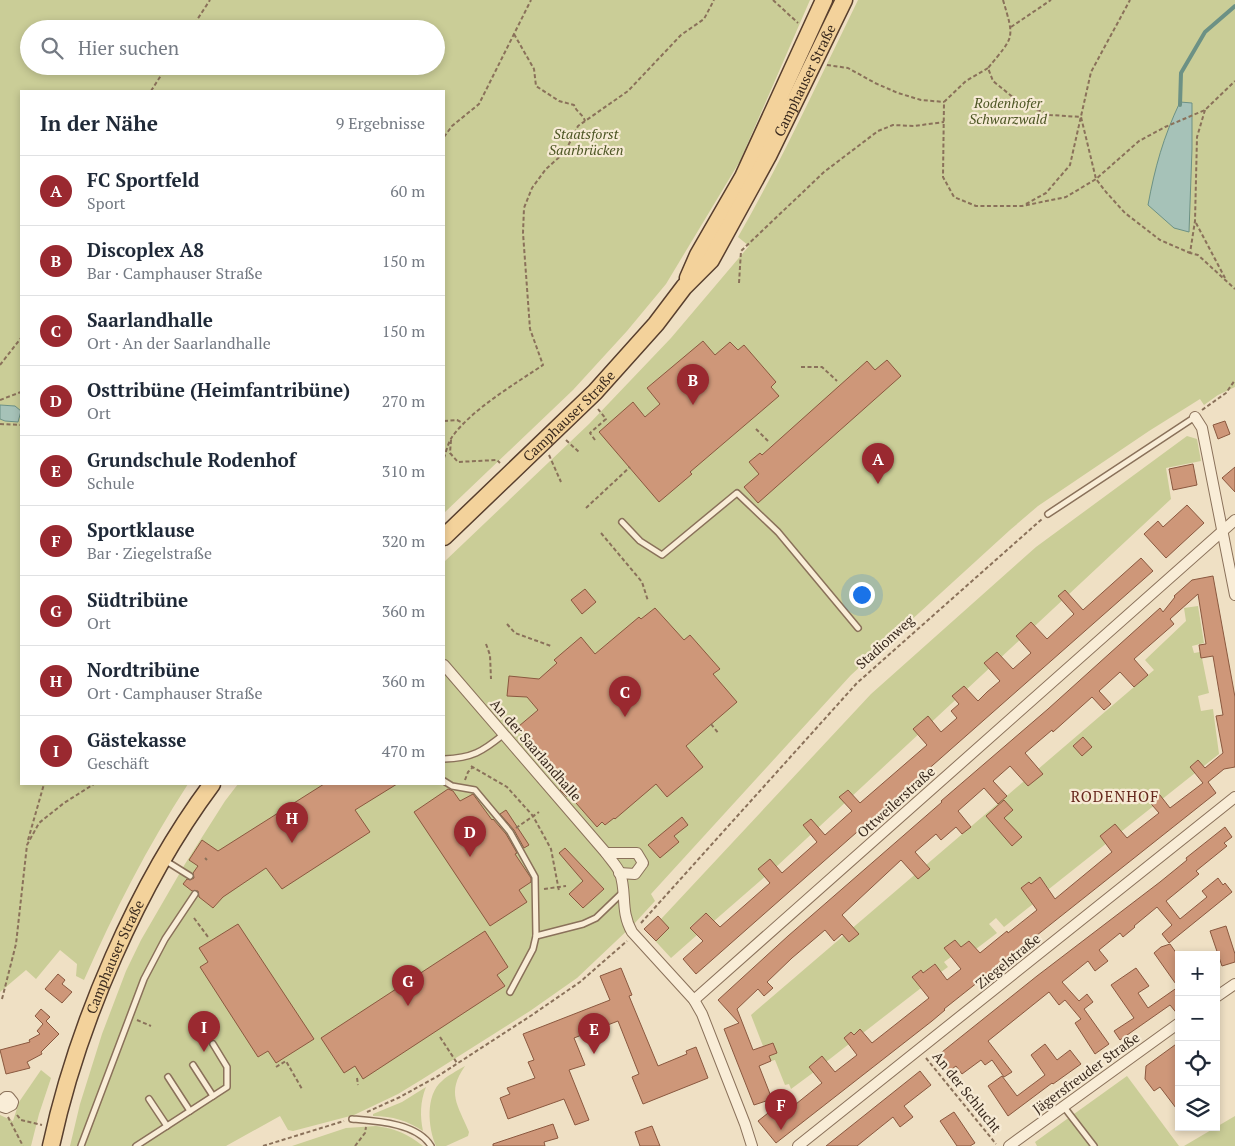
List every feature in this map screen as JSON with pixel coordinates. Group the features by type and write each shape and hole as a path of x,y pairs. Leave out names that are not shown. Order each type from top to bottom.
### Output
{"main road":[{"name":"Camphauser Straße","path":"684,287 698,255 743,177 812,30 824,0"},
{"name":"Camphauser Straße","path":"445,536 594,392 639,344 684,287 711,260 768,156 844,0"},
{"name":"Camphauser Straße","path":"51,1146 69,1080 103,984 125,934 163,860 211,785"}],"street":[{"path":"1195,417 1202,428 1235,595"},
{"name":"Ottweilerstraße","path":"694,1000 1235,520"},
{"name":"An der Saarlandhalle","path":"445,666 606,853 619,873 628,925 694,1000"},
{"name":"Ziegelstraße","path":"798,1146 1235,797"},
{"path":"606,853 637,853 643,863 635,874 619,873"},
{"path":"1217,996 1235,984"},
{"path":"694,1000 702,1014 752,1146"},
{"name":"Jägersfreuder Straße","path":"1009,1146 1175,1026"}],"lane":[{"path":"1048,514 1195,417"},
{"path":"622,522 640,541 662,555 737,494 778,532 858,628"},
{"path":"445,759 466,757 486,750 504,734"},
{"path":"445,782 452,786 475,790 510,832 536,877 536,936 533,949 510,992"},
{"path":"163,860 190,876"},
{"path":"536,936 583,924 596,918 623,892"},
{"path":"80,1146 144,979 165,939 196,894"},
{"path":"136,1146 227,1087 227,1067 213,1044"},
{"path":"193,1065 213,1096"},
{"path":"168,1077 190,1111"},
{"path":"149,1099 167,1126"},
{"path":"1064,1106 1094,1146"},
{"path":"352,1119 378,1121 401,1126 416,1133 431,1146"}],"path":[{"path":"197,20 210,0"},
{"path":"445,136 452,126 479,104 531,0"},
{"path":"445,456 452,438 464,424 490,401 543,365 530,329 522,233 524,208 532,188 546,169 565,152 578,126 628,91 681,35 704,19 714,0"},
{"path":"773,0 794,20 812,30"},
{"path":"1003,0 1011,27 1010,41 988,68 966,81 944,102 943,177 954,197 976,206 1022,206 1066,197 1096,179 1139,141 1165,127 1205,110 1235,81"},
{"path":"1011,27 1051,0"},
{"path":"1022,206 1046,193 1070,165 1091,72 1130,0"},
{"path":"514,34 534,69 536,86 559,101 574,105 585,121"},
{"path":"988,68 993,81 1020,103 1050,114 1081,117"},
{"path":"842,69 850,70 898,93 921,100 944,102"},
{"path":"152,90 161,75"},
{"path":"1190,253 1195,221 1197,137 1205,110"},
{"path":"1081,117 1096,179 1125,213 1160,240 1198,255 1235,289"},
{"path":"739,283 741,251 824,172 856,146 878,131 893,125 914,126 944,122"},
{"path":"1195,221 1227,280"},
{"path":"0,365 20,339"},
{"path":"801,367 822,366 837,381"},
{"path":"1195,417 1226,393 1235,380"},
{"path":"0,400 20,392"},
{"path":"595,440 590,433 606,418"},
{"path":"445,421 457,420 464,424"},
{"path":"0,424 20,425"},
{"path":"756,429 768,442"},
{"path":"556,430 580,453"},
{"path":"452,438 450,453 458,462 497,460 510,473"},
{"path":"544,442 561,482"},
{"path":"586,508 630,467"},
{"name":"Stadionweg","path":"263,1146 352,1119 400,1097 457,1063 580,982 634,933 857,683 1031,527 1048,514"},
{"path":"601,533 642,582 648,601"},
{"path":"507,624 515,633 551,646"},
{"path":"486,644 490,655 491,679"},
{"path":"711,724 719,734"},
{"path":"464,783 472,767 507,787 533,816 551,849 560,891"},
{"path":"2,999 16,944 26,845 44,785"},
{"path":"26,845 39,823 64,803 92,785"},
{"path":"515,828 539,812"},
{"path":"542,890 566,886"},
{"path":"194,918 208,937"},
{"path":"136,1019 151,1026"},
{"path":"440,1038 457,1063"},
{"name":"An der Schlucht","path":"923,1054 996,1144"},
{"path":"276,1067 286,1061 302,1089"},
{"path":"358,1078 358,1086"},
{"path":"3,1103 21,1120 30,1122"},
{"path":"3,1103 6,1114 23,1146"},
{"path":"355,1146 365,1133"}],"green space":[{"name":"Staatsforst Saarbrücken","path":"0,0 810,0 740,161 666,284 627,331 573,390 445,512 445,90 20,90 20,785 187,785 132,880 84,980 76,976 77,964 60,950 36,979 26,970 0,992 0,419 5,421 14,406 0,405"},
{"name":"Rodenhofer Schwarzwald","path":"858,0 1235,0 1235,387 1218,395 1204,405 1200,399 1149,431 1038,506 1010,530 851,675 651,894 655,901 633,925 577,978 530,1011 398,1094 354,1115 293,1131 288,1130 280,1116 226,1146 70,1146 80,1104 102,1034 126,971 141,940 185,864 237,785 445,785 445,561 589,424 671,338 749,246 738,237"},
{"path":"1187,436 1197,439 1201,461 1166,468 1171,499 776,867 714,921 706,913 690,927 697,935 671,958 648,933 871,694 1036,547"},
{"path":"1198,606 1204,643 1192,646 1194,653 1200,652 1209,693 1198,696 1201,711 1213,709 1219,754 1049,889 1040,878 1041,898 1029,882 1021,888 1033,904 1004,927 996,918 989,924 997,933 976,949 969,941 961,947 955,940 945,948 951,957 944,962 948,967 941,972 934,964 923,973 920,970 912,977 921,988 863,1033 860,1029 854,1035 851,1032 844,1038 849,1044 826,1062 822,1057 810,1066 814,1072 791,1089 789,1084 785,1085 775,1060 771,1061 769,1056 776,1053 773,1043 763,1046 751,1015 1154,670 1145,660 1186,621 1184,608"},
{"path":"465,1066 459,1075 455,1092 458,1106 469,1132 468,1136 446,1146 436,1146 430,1121 433,1095 444,1079"},
{"path":"41,1070 51,1078 31,1146 0,1146 0,1115 13,1121 19,1102"},
{"path":"1127,1076 1179,1146 1037,1146 1035,1142"},
{"path":"426,1087 421,1109 423,1131 412,1124 400,1120 373,1116 373,1114 402,1102"},
{"path":"1235,1116 1235,1146 1184,1146 1210,1131 1220,1131 1220,1125"},
{"path":"376,1126 401,1132 423,1146 292,1146 346,1128"}],"water":[{"path":"1180,102 1192,103 1189,232 1174,228 1148,205 1160,153"},
{"path":"0,405 15,406 20,410 18,422 0,419"}],"building":[{"path":"703,341 715,355 730,342 738,350 744,345 776,382 771,387 779,396 690,472 692,474 659,502 599,432 633,402 645,417 660,404 647,388"},
{"path":"887,360 901,376 758,503 744,487 759,474 749,462 760,453 762,455 867,361 875,370"},
{"path":"1225,421 1230,434 1218,439 1213,425"},
{"path":"1193,464 1197,485 1173,490 1169,469"},
{"path":"1235,467 1235,492 1222,478"},
{"path":"1187,505 1204,523 1166,558 1144,534 1158,521 1163,527"},
{"path":"1141,558 1153,571 696,974 683,959 703,941 690,928 706,913 720,927 770,883 758,869 770,859 782,873 817,842 803,825 811,819 825,835 852,811 839,797 848,790 860,803 927,745 913,729 928,716 941,732 957,718 951,711 959,704 952,696 964,686 978,701 1000,681 984,663 997,652 1013,669 1031,653 1016,636 1031,622 1047,639 1074,614 1058,596 1065,590 1083,610"},
{"path":"1213,576 1235,697 1235,767 1224,769 1208,782 1216,793 944,1009 932,1021 776,1143 758,1121 782,1102 788,1101 791,1108 822,1083 809,1067 822,1056 835,1072 857,1055 844,1038 851,1032 854,1035 860,1029 872,1043 929,998 912,977 921,970 923,973 935,964 947,980 961,969 944,948 955,940 961,947 969,941 980,953 1037,910 1021,888 1029,882 1031,884 1040,877 1055,899 1112,852 1100,836 1115,824 1127,838 1159,813 1146,798 1156,790 1170,808 1203,783 1190,767 1198,760 1205,768 1223,753 1216,716 1223,715 1213,656 1201,658 1199,645 1206,644 1198,594 1170,619 1174,624 1134,659 1148,675 1134,687 1120,672 1099,691 1111,704 1104,710 1092,697 1053,732 1052,730 1025,753 1043,774 1028,786 1010,766 993,781 1007,796 998,804 984,788 958,811 971,827 962,834 956,827 941,840 936,834 915,852 930,869 918,879 901,860 842,915 859,934 849,942 842,934 834,941 825,930 767,982 773,988 764,996 758,989 737,1009 753,1050 773,1043 777,1053 769,1056 771,1061 759,1066 772,1099 754,1105 724,1029 739,1023 718,1000 1160,608 1163,612 1174,596 1192,580"},
{"path":"585,589 596,602 582,614 571,600"},
{"path":"655,608 684,640 690,635 720,669 713,674 737,702 686,746 703,767 667,797 656,784 615,819 605,825 602,822 597,827 569,795 567,797 560,790 567,784 519,726 538,710 527,697 507,696 509,676 539,679 557,663 554,660 581,637 595,654 639,617 641,619"},
{"path":"1083,737 1092,747 1082,756 1073,746"},
{"path":"322,785 395,785 355,810 370,832 282,889 266,868 223,897 213,908 199,897 198,891 192,891 183,884 187,879 194,878 193,873 198,866 189,860 202,840 218,851"},
{"path":"448,789 453,791 460,801 473,794 492,820 506,834 517,853 515,854 531,878 531,882 519,890 527,902 490,926 414,812"},
{"path":"1004,800 1013,810 1004,818 1022,837 1012,846 986,816"},
{"path":"506,810 529,845 524,848 514,830 500,814"},
{"path":"682,817 688,825 674,836 679,842 660,858 648,845"},
{"path":"1225,827 1232,837 1224,843 1227,846 1196,871 1199,874 1166,901 1180,919 1207,897 1202,891 1218,878 1232,892 1169,943 1162,934 1172,925 1157,907 1123,937 1120,933 1099,950 1108,961 1095,971 1088,961 1062,982 1079,1001 1087,994 1093,1002 1084,1009 1109,1044 1095,1054 1075,1023 1081,1019 1065,1000 1059,1005 1049,992 988,1041 1012,1072 1004,1077 992,1060 985,1065 981,1060 962,1074 956,1066 949,1071 937,1056 1037,976 1160,882 1187,860 1186,858"},
{"path":"565,848 604,889 583,908 569,894 583,881 559,853"},
{"path":"658,916 669,928 656,941 644,929"},
{"path":"238,924 314,1039 276,1063 268,1051 258,1057 200,967 208,962 199,948"},
{"path":"1226,926 1235,954 1235,962 1222,966 1220,951 1217,951 1210,931"},
{"path":"485,931 508,967 497,975 505,986 363,1079 355,1066 344,1073 321,1038"},
{"path":"1170,944 1175,951 1175,983 1154,953 1161,947"},
{"path":"621,968 632,995 629,996 658,1066 687,1054 686,1051 696,1047 708,1078 643,1104 632,1077 639,1074 618,1021 574,1038 585,1065 569,1070 589,1120 575,1125 564,1099 508,1119 500,1098 510,1094 507,1088 535,1078 528,1062 534,1060 523,1034 610,1000 600,976"},
{"path":"1136,968 1149,986 1138,993 1148,1008 1175,989 1175,1011 1170,1005 1120,1040 1114,1031 1134,1018 1111,985"},
{"path":"58,974 65,980 62,984 72,992 62,1003 45,989"},
{"path":"41,1009 50,1017 46,1021 59,1034 41,1052 42,1054 27,1062 30,1068 6,1074 0,1050 30,1042 29,1040 40,1034 37,1031 43,1024 35,1016"},
{"path":"1045,1044 1057,1060 1070,1050 1081,1064 1008,1116 988,1086 1002,1076 1017,1096 1045,1075 1031,1055"},
{"path":"1175,1045 1175,1107 1160,1087 1154,1091 1145,1079 1146,1066"},
{"path":"920,1071 931,1085 904,1106 913,1117 900,1127 893,1117 857,1146 826,1146"},
{"path":"954,1112 975,1143 970,1146 957,1146 940,1121"},
{"path":"553,1124 558,1138 544,1142 545,1146 493,1146 493,1144"},
{"path":"652,1126 660,1146 640,1146 635,1132"}],"waterway":[{"path":"1180,105 1181,73 1205,32 1235,6"}],"place":[{"name":"Discoplex A8","path":"693,405"},
{"name":"FC Sportfeld","path":"878,484"},
{"name":"Saarlandhalle","path":"625,717"},
{"name":"Nordtribüne","path":"292,843"},
{"name":"Osttribüne (Heimfantribüne)","path":"470,857"},
{"name":"Südtribüne","path":"408,1006"},
{"name":"Gästekasse","path":"204,1052"},
{"name":"Grundschule Rodenhof","path":"594,1054"},
{"name":"Sportklause","path":"781,1130"}],"district":[{"name":"RODENHOF","path":"1115,797"}]}
